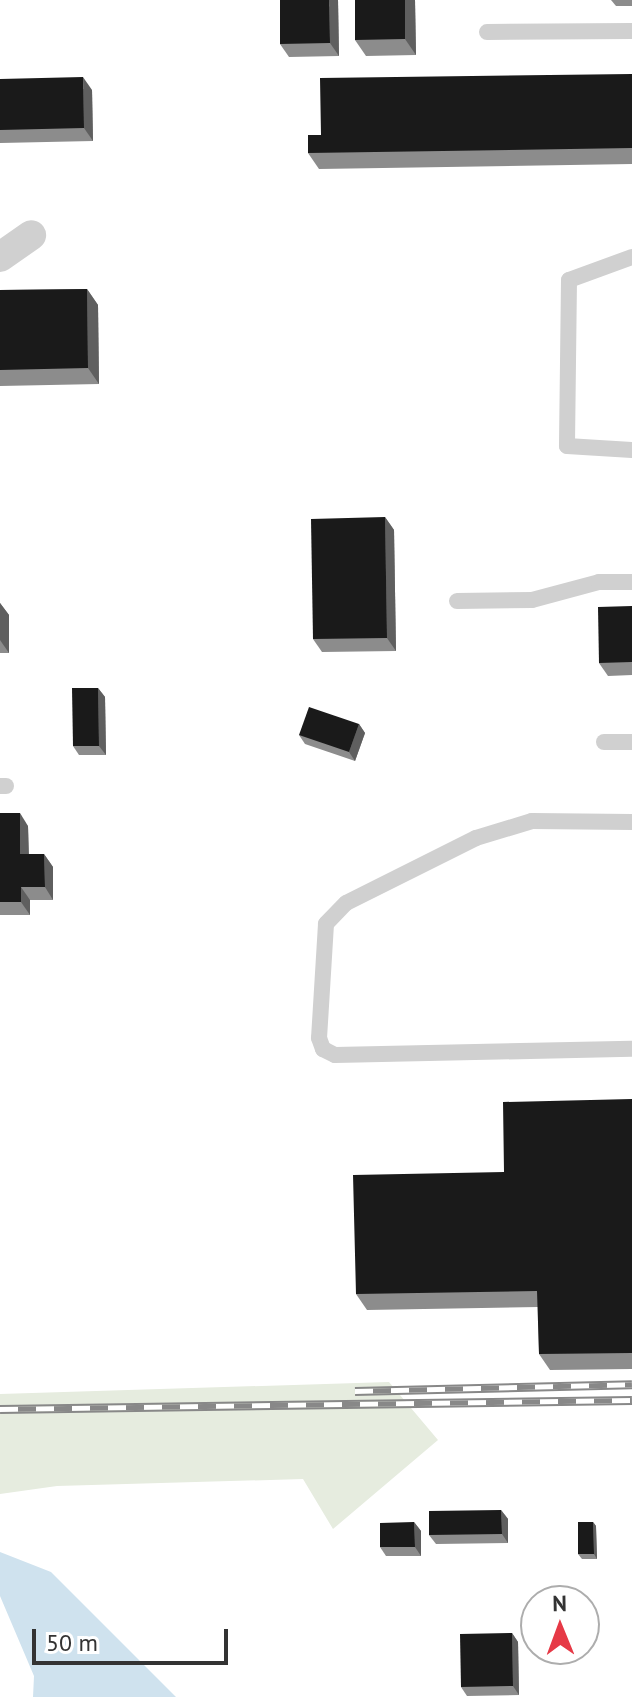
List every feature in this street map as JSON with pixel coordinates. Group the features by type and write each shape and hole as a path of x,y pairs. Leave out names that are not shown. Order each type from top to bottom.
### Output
{"street":[{"path":"0,257 31,235"}],"lane":[{"path":"487,32 632,31"},
{"path":"632,257 569,280 567,446 632,450"},
{"path":"457,601 532,600 599,582 632,582"},
{"path":"604,742 632,742"},
{"path":"632,822 532,821 476,838 346,903 326,924 319,1038 323,1049 335,1055 632,1049"}],"shaded area":[{"path":"389,1382 438,1440 333,1529 303,1479 57,1486 0,1494 0,1394"}],"water":[{"path":"0,1552 51,1572 176,1697 33,1697 34,1676 0,1596"}],"building":[{"path":"280,0 329,0 330,43 280,44"},
{"path":"355,0 405,0 405,39 355,40"},
{"path":"632,74 632,148 308,153 308,135 321,135 320,78"},
{"path":"83,77 84,128 0,130 0,79"},
{"path":"87,289 88,368 0,370 0,290"},
{"path":"385,517 387,638 313,639 311,519"},
{"path":"632,606 632,662 599,663 598,607"},
{"path":"72,688 98,688 99,746 73,746"},
{"path":"309,707 359,724 349,752 299,735"},
{"path":"0,813 20,813 20,854 44,854 45,887 21,887 21,902 0,902"},
{"path":"632,1099 632,1353 539,1354 537,1291 356,1294 353,1175 504,1172 503,1102"},
{"path":"501,1510 502,1534 429,1535 429,1511"},
{"path":"414,1522 415,1547 380,1547 380,1523"},
{"path":"578,1522 593,1522 594,1554 578,1554"},
{"path":"512,1633 513,1686 461,1687 460,1634"}],"railway":[{"path":"355,1391 632,1384"},
{"path":"0,1409 632,1400"}]}
